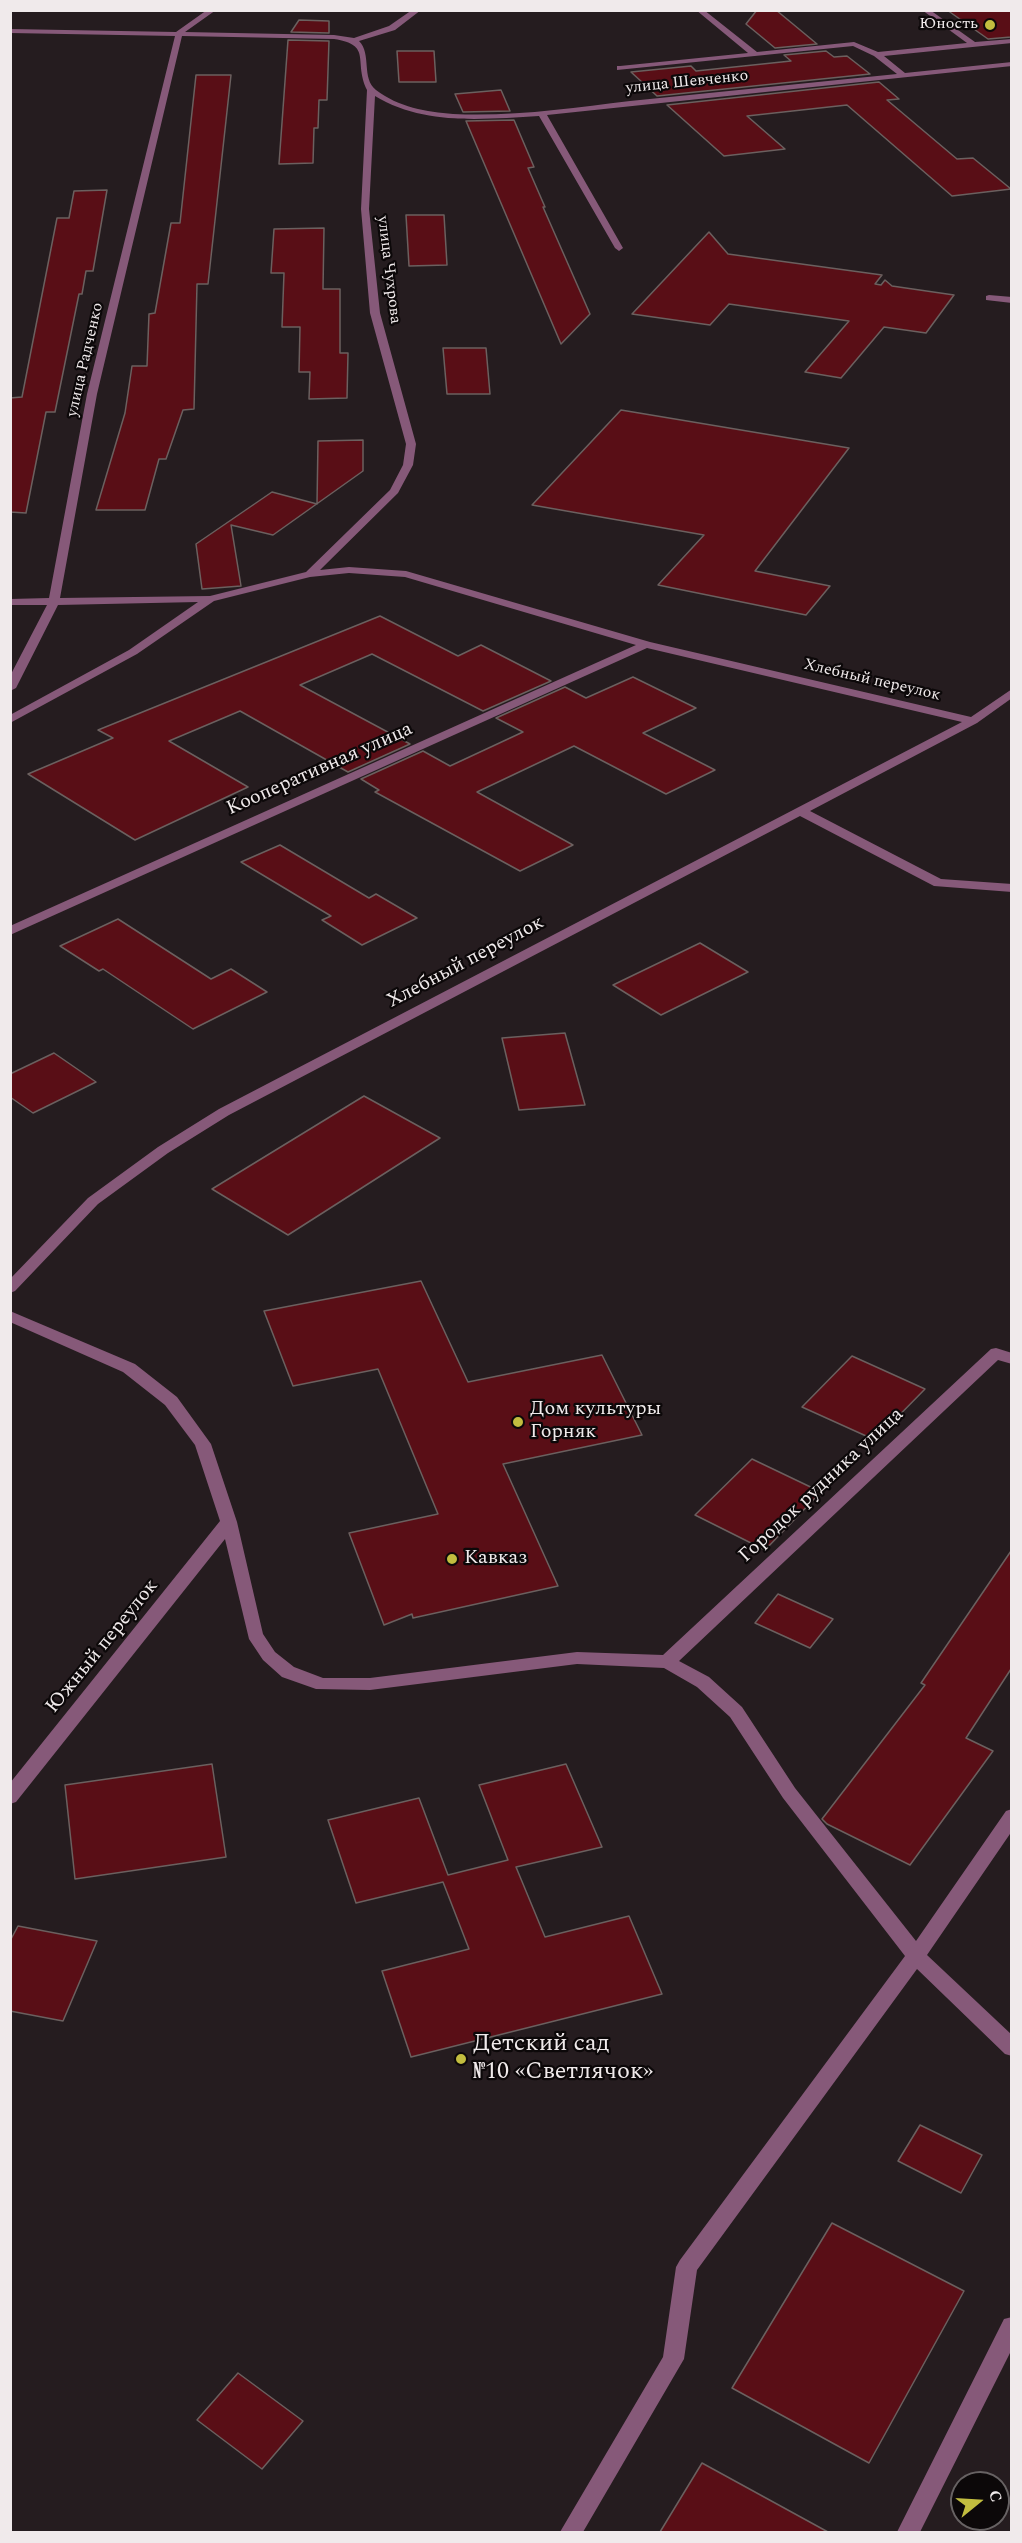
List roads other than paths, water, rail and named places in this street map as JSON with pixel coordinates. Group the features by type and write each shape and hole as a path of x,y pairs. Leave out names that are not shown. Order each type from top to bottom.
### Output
{"street":[{"path":"179,33 213,10"},
{"path":"10,31 334,37 354,40 392,28 418,10"},
{"path":"699,10 755,54"},
{"path":"925,10 974,45"},
{"name":"улица Радченко","path":"10,688 54,601 92,394 179,33"},
{"name":"улица Чухрова","path":"310,574 394,491 408,465 411,444 375,313 365,209 371,90 364,78 362,48 354,40"},
{"path":"877,54 1011,41"},
{"path":"620,68 854,44 877,54 903,75"},
{"name":"улица Шевченко","path":"371,90 387,102 404,109 438,115 476,117 542,113 1011,64"},
{"path":"542,113 619,248"},
{"path":"990,298 1011,300"},
{"name":"Хлебный переулок","path":"210,599 310,574 349,570 406,574 646,644 787,680 973,721"},
{"path":"10,602 210,599"},
{"path":"10,720 133,652 210,599"},
{"name":"Кооперативная улица","path":"10,931 646,644"},
{"name":"Хлебный переулок","path":"10,1287 93,1201 162,1149 215,1117 973,721 1011,692"},
{"path":"800,811 938,883 1011,888"},
{"path":"10,1316 129,1368 171,1401 203,1444 229,1522 255,1635 269,1656 288,1672 322,1684 370,1684 578,1658 667,1662 702,1682 736,1712 789,1792 916,1956 1011,2048"},
{"name":"Городок рудника улица","path":"667,1662 996,1353 1011,1359"},
{"name":"Южный переулок","path":"10,1797 229,1522"},
{"path":"571,2532 673,2359 687,2267 916,1956 1011,1816"},
{"path":"908,2532 1011,2326"}],"place":[{"name":"Юность","path":"990,25"},
{"name":"Дом культуры Горняк","path":"518,1422"},
{"name":"Кавказ","path":"452,1559"},
{"name":"Детский сад №10 «Светлячок»","path":"461,2059"}]}
